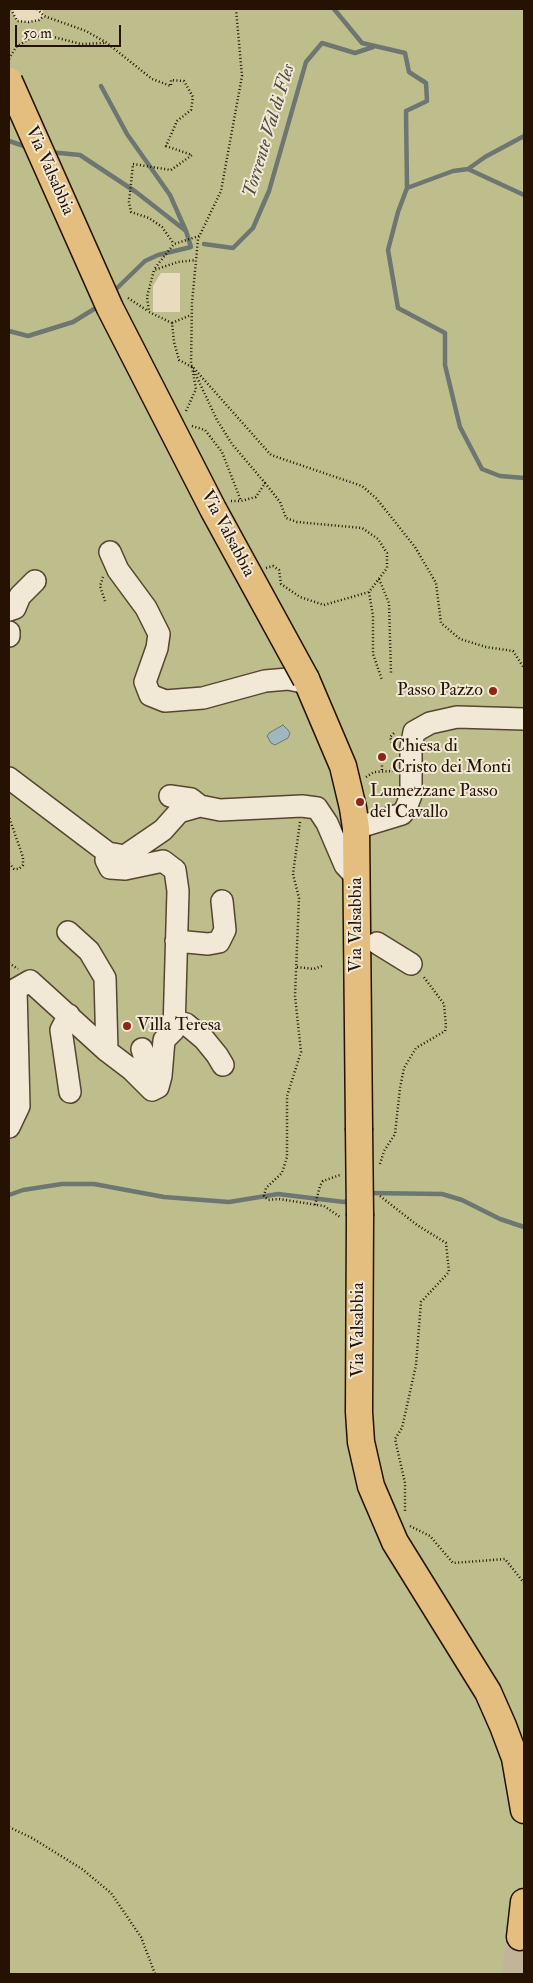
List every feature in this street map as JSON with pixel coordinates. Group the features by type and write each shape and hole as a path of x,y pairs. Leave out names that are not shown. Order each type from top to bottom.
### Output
{"main road":[{"name":"Via Valsabbia","path":"9,81 110,308 213,509 307,681 343,766 356,828 364,1056 359,1128 359,1412 366,1468 376,1502 402,1534 488,1692 515,1758 524,1810"},
{"path":"520,1936 524,1902"}],"street":[{"path":"110,552 118,570 146,608 159,634 158,648 146,682 150,695 165,701 203,698 265,681 288,679 307,681"},
{"path":"9,610 15,608 20,596 35,581"},
{"path":"356,828 385,824 402,814 410,802 411,748 414,732 430,723 457,717 524,719"},
{"path":"9,778 108,853 125,856 163,830 179,812 200,806 220,810 302,806 317,808 327,822 344,865 357,878"},
{"path":"170,796 192,799 200,806"},
{"path":"9,1127 19,1106 16,989 30,981 107,1051 132,1070 152,1090 158,1087 161,1076 164,1040 174,1030 175,1022 178,891 175,870 163,860 125,869 110,868 106,860 108,853"},
{"path":"176,941 208,944 219,942 225,930 222,901"},
{"path":"68,932 89,951 105,978 107,1051"},
{"path":"377,943 412,964"},
{"path":"69,1015 61,1030 70,1092"},
{"path":"175,1022 186,1024 204,1040 223,1064"},
{"path":"142,1049 147,1065 147,1085"}],"path":[{"path":"11,9 17,21 29,22 39,20 44,16"},
{"path":"37,9 44,16 86,31 107,43 152,79 170,86 171,80 184,81 193,97 191,110 177,121 166,146 192,156 171,170 134,164 130,179 129,202 131,212 149,218 162,226 174,244"},
{"path":"42,9 44,16"},
{"path":"184,416 196,390 191,365 192,315 199,235 221,191 242,76 236,9"},
{"path":"9,59 16,47 31,38 46,35 81,44 107,43"},
{"path":"192,315 172,323 150,312 147,296 154,270 174,244 199,235"},
{"path":"154,270 178,262 196,260"},
{"path":"172,323 174,342 179,360 191,365 271,455 362,486 376,498 416,547 436,583 441,623 460,639 486,647 513,651 524,668"},
{"path":"191,365 217,420 232,444 280,502 286,518 297,522 362,528 378,539 387,553 387,568 369,592 324,605 300,597 282,584 279,570 273,566 264,568"},
{"path":"187,421 190,425 205,430 222,452 241,500"},
{"path":"226,501 256,497 265,483"},
{"path":"379,579 389,603 391,673"},
{"path":"369,592 373,616 373,654 382,680"},
{"path":"382,762 382,772"},
{"path":"363,778 374,772 394,772 394,766"},
{"path":"302,806 294,874 299,898 298,967 295,996 301,1052 287,1096 287,1157 282,1173 266,1188 264,1196 268,1200 279,1199 324,1206 335,1214 360,1221"},
{"path":"9,817 23,857 23,865 19,869 14,869 9,862"},
{"path":"379,1168 384,1151 395,1134 404,1068 416,1048 445,1030 446,1026 444,1004 437,992 412,964"},
{"path":"298,967 314,969 322,966"},
{"path":"315,1205 323,1181"},
{"path":"379,1193 380,1196 417,1225 446,1242 449,1272 421,1302 416,1365 402,1428 395,1439 405,1483 405,1516"},
{"path":"402,1534 430,1536 452,1563 505,1559 524,1582"},
{"path":"9,1827 32,1838 82,1869 111,1893 141,1937 155,1974"}],"green space":[{"path":"9,9 11,9 17,21 29,22 39,20 44,16 42,9 524,9 524,1974 9,1974","holes":["161,273 180,273 180,312 153,312 153,286"]}],"water":[{"path":"283,725 290,733 288,738 275,745 271,743 267,736 269,733"}],"waterway":[{"path":"334,9 362,43 405,53 409,72 426,83 427,101 406,111 407,188 398,212 388,250 398,308 445,333 445,365 460,427 482,469 500,476 524,478"},
{"name":"Torrente Val di Fles","path":"204,244 233,248 253,228 269,191 306,62 322,43 355,53 373,47"},
{"path":"101,86 127,134 170,195 186,231"},
{"path":"407,188 453,171 468,169 485,157 524,136"},
{"path":"9,141 27,147"},
{"path":"49,152 80,155 136,192 186,231 191,247 158,255 145,261 112,293"},
{"path":"468,169 524,195"},
{"name":"Torrente Val di Fles","path":"9,331 28,336 73,322 99,306"},
{"path":"9,1195 23,1190 62,1184 94,1184 164,1197 229,1202 278,1194 344,1202 351,1200"},
{"path":"367,1193 442,1194 462,1200 500,1219 524,1227"}],"tunnel":[{"path":"515,1974 520,1937"}],"place":[{"name":"Passo Pazzo","path":"493,691"},
{"name":"Chiesa di Cristo dei Monti","path":"382,757"},
{"name":"Lumezzane Passo del Cavallo","path":"360,802"},
{"name":"Villa Teresa","path":"127,1026"}]}
